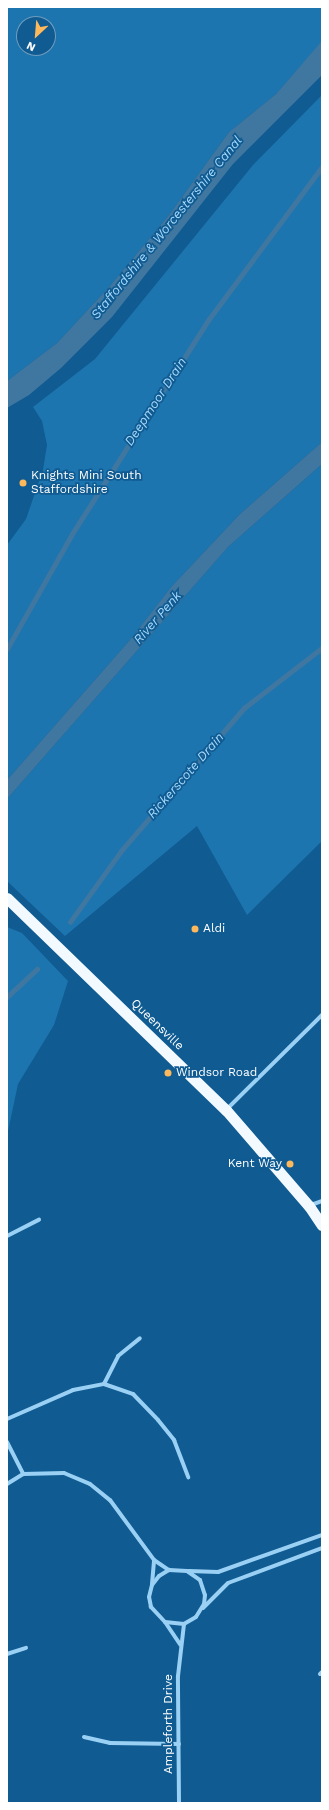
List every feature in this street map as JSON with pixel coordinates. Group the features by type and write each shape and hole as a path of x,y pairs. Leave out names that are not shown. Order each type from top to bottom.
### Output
{"highway":[{"name":"Queensville","path":"10,901 226,1110 309,1206 322,1225"}],"street":[{"path":"226,1110 322,1015"},
{"path":"309,1206 322,1201"},
{"path":"7,1236 39,1220"},
{"path":"104,1384 118,1356 140,1338"},
{"path":"7,1419 73,1390 104,1384 133,1394 158,1420 174,1440 188,1477"},
{"path":"7,1442 23,1474"},
{"path":"7,1484 23,1474 64,1473 90,1484 110,1500 154,1560 169,1570 218,1572 322,1535"},
{"path":"165,1622 184,1624 196,1618 228,1583 322,1548"},
{"path":"154,1560 152,1585 149,1597 151,1607 165,1622 180,1644"},
{"path":"152,1585 159,1576 169,1570"},
{"path":"187,1571 196,1576 203,1586 205,1595 202,1610"},
{"name":"Ampleforth Drive","path":"179,1803 180,1644 184,1624"},
{"path":"7,1654 26,1648"},
{"path":"84,1737 110,1743 179,1744"}],"shaded area":[{"path":"7,7 322,7 321,43 276,94 229,132 169,215 109,287 57,343 7,381"},
{"path":"322,95 322,442 240,514 172,586 129,641 7,780 7,545 26,519 43,470 47,445 42,421 33,407 95,359 253,165"},
{"path":"322,464 322,841 247,915 197,826 65,936 7,881 7,799 228,547"},
{"path":"7,927 22,933 68,981 54,1025 18,1084 7,1136"}],"water":[{"name":"Staffordshire & Worcestershire Canal","path":"322,41 322,75 233,164 112,317 61,368 29,395 7,408 7,381 57,343 109,287 169,215 229,132 276,94"},
{"name":"River Penk","path":"322,442 322,464 228,547 7,799 7,780 129,641 172,586 240,514"}],"waterway":[{"name":"Deepmoor Drain","path":"7,649 72,534 209,319 322,167"},
{"name":"Rickerscote Drain","path":"70,922 121,851 244,708 322,648"},
{"name":"Rickerscote Drain","path":"7,997 37,969"}],"place":[{"name":"Knights Mini South Staffordshire","path":"23,483"},
{"name":"Aldi","path":"195,929"},
{"name":"Windsor Road","path":"168,1073"},
{"name":"Kent Way","path":"290,1164"}]}
